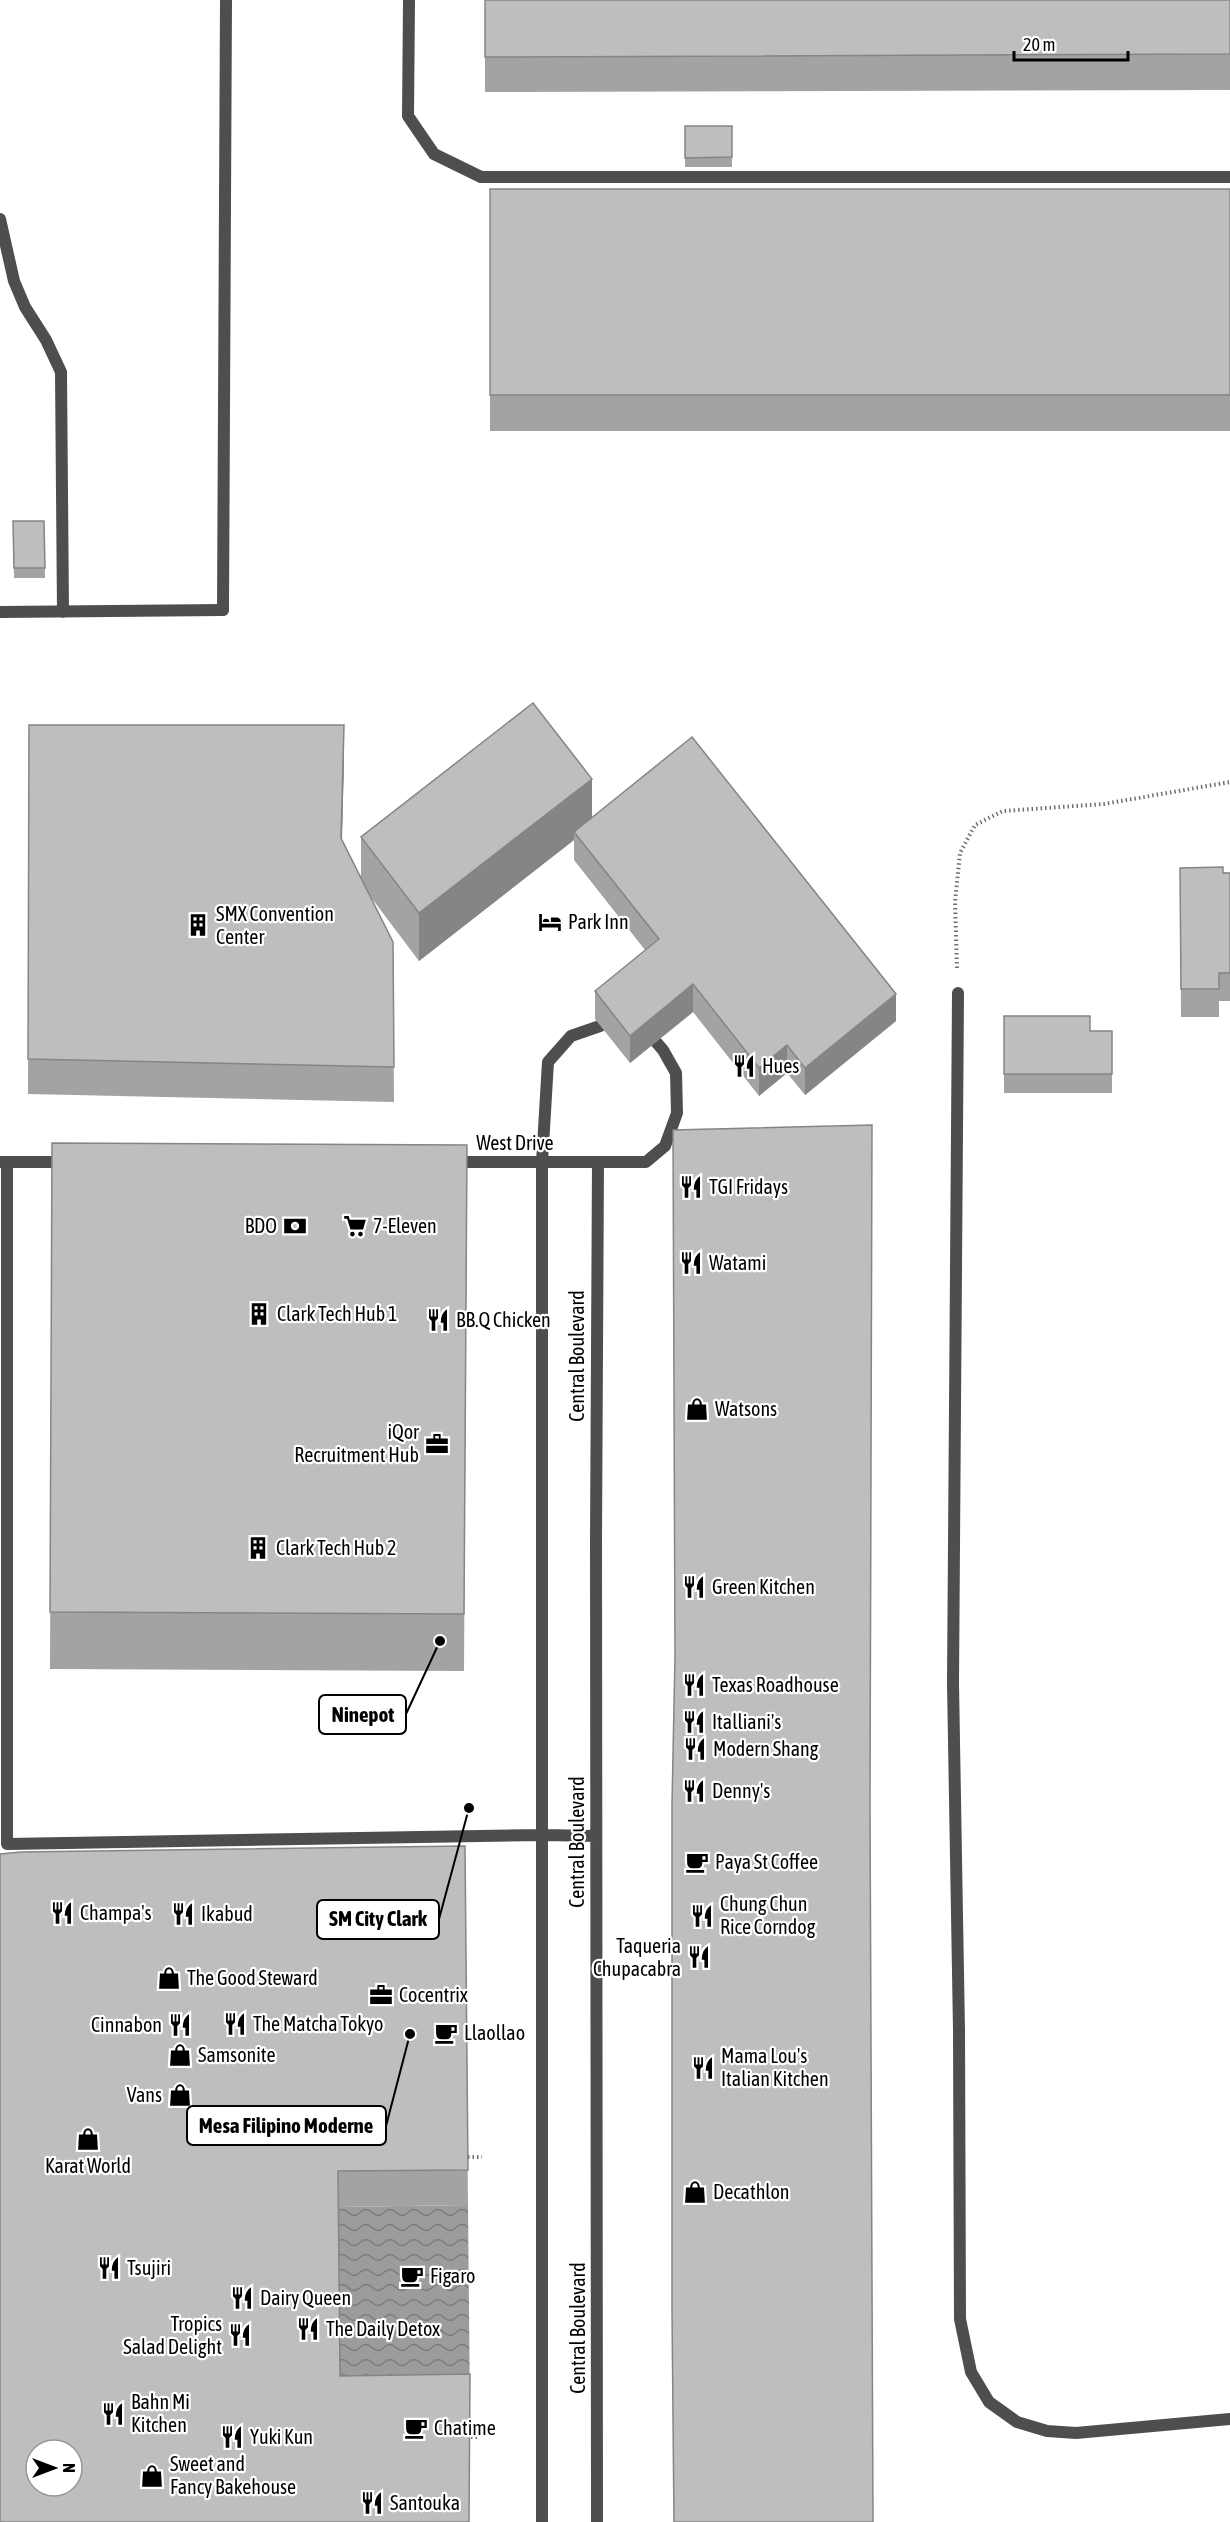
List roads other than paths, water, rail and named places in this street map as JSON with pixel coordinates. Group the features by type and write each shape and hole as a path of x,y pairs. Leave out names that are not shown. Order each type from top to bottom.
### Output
{"street":[{"path":"0,612 223,610 226,0"},
{"path":"409,0 408,116 434,154 481,177 1230,177"},
{"path":"0,219 14,280 25,307 46,340 61,372 63,612"},
{"path":"958,993 953,1683 959,2030 960,2319 971,2372 990,2402 1017,2422 1047,2431 1076,2433 1230,2419"},
{"name":"Central Boulevard","path":"542,2522 542,1162 548,1062 571,1036 600,1026"},
{"name":"West Drive","path":"435,1162 646,1162 665,1146 677,1113 676,1072 656,1042"},
{"path":"78,1162 3,1162 7,1844 596,1836"},
{"name":"Central Boulevard","path":"597,2522 598,1162"}],"water":[{"path":"468,2205 470,2410 340,2411 337,2207"}],"place":[{"name":"Park Inn","path":"550,922"},
{"name":"SMX Convention Center","path":"198,925"},
{"name":"Hues","path":"744,1066"},
{"name":"TGI Fridays","path":"691,1187"},
{"name":"BDO","path":"295,1226"},
{"name":"7-Eleven","path":"355,1226"},
{"name":"Watami","path":"691,1263"},
{"name":"Clark Tech Hub 1","path":"259,1314"},
{"name":"BB.Q Chicken","path":"438,1320"},
{"name":"Watsons","path":"697,1409"},
{"name":"iQor Recruitment Hub","path":"437,1444"},
{"name":"Clark Tech Hub 2","path":"258,1548"},
{"name":"Green Kitchen","path":"694,1587"},
{"name":"Ninepot","path":"440,1641"},
{"name":"Texas Roadhouse","path":"694,1685"},
{"name":"Italliani's","path":"694,1722"},
{"name":"Modern Shang","path":"695,1749"},
{"name":"Denny's","path":"694,1791"},
{"name":"SM City Clark","path":"469,1808"},
{"name":"Paya St Coffee","path":"697,1862"},
{"name":"Champa's","path":"62,1913"},
{"name":"Ikabud","path":"183,1914"},
{"name":"Chung Chun Rice Corndog","path":"702,1916"},
{"name":"Taqueria Chupacabra","path":"699,1957"},
{"name":"The Good Steward","path":"169,1978"},
{"name":"Cocentrix","path":"381,1995"},
{"name":"The Matcha Tokyo","path":"235,2024"},
{"name":"Cinnabon","path":"180,2025"},
{"name":"Llaollao","path":"446,2033"},
{"name":"Mesa Filipino Moderne","path":"410,2034"},
{"name":"Samsonite","path":"180,2055"},
{"name":"Mama Lou's Italian Kitchen","path":"703,2068"},
{"name":"Vans","path":"180,2095"},
{"name":"Karat World","path":"88,2139"},
{"name":"Decathlon","path":"695,2192"},
{"name":"Tsujiri","path":"109,2268"},
{"name":"Figaro","path":"412,2276"},
{"name":"Dairy Queen","path":"242,2298"},
{"name":"The Daily Detox","path":"308,2329"},
{"name":"Tropics Salad Delight","path":"240,2335"},
{"name":"Bahn Mi Kitchen","path":"113,2414"},
{"name":"Chatime","path":"416,2428"},
{"name":"Yuki Kun","path":"232,2437"},
{"name":"Sweet and Fancy Bakehouse","path":"152,2476"},
{"name":"Santouka","path":"372,2503"}]}
